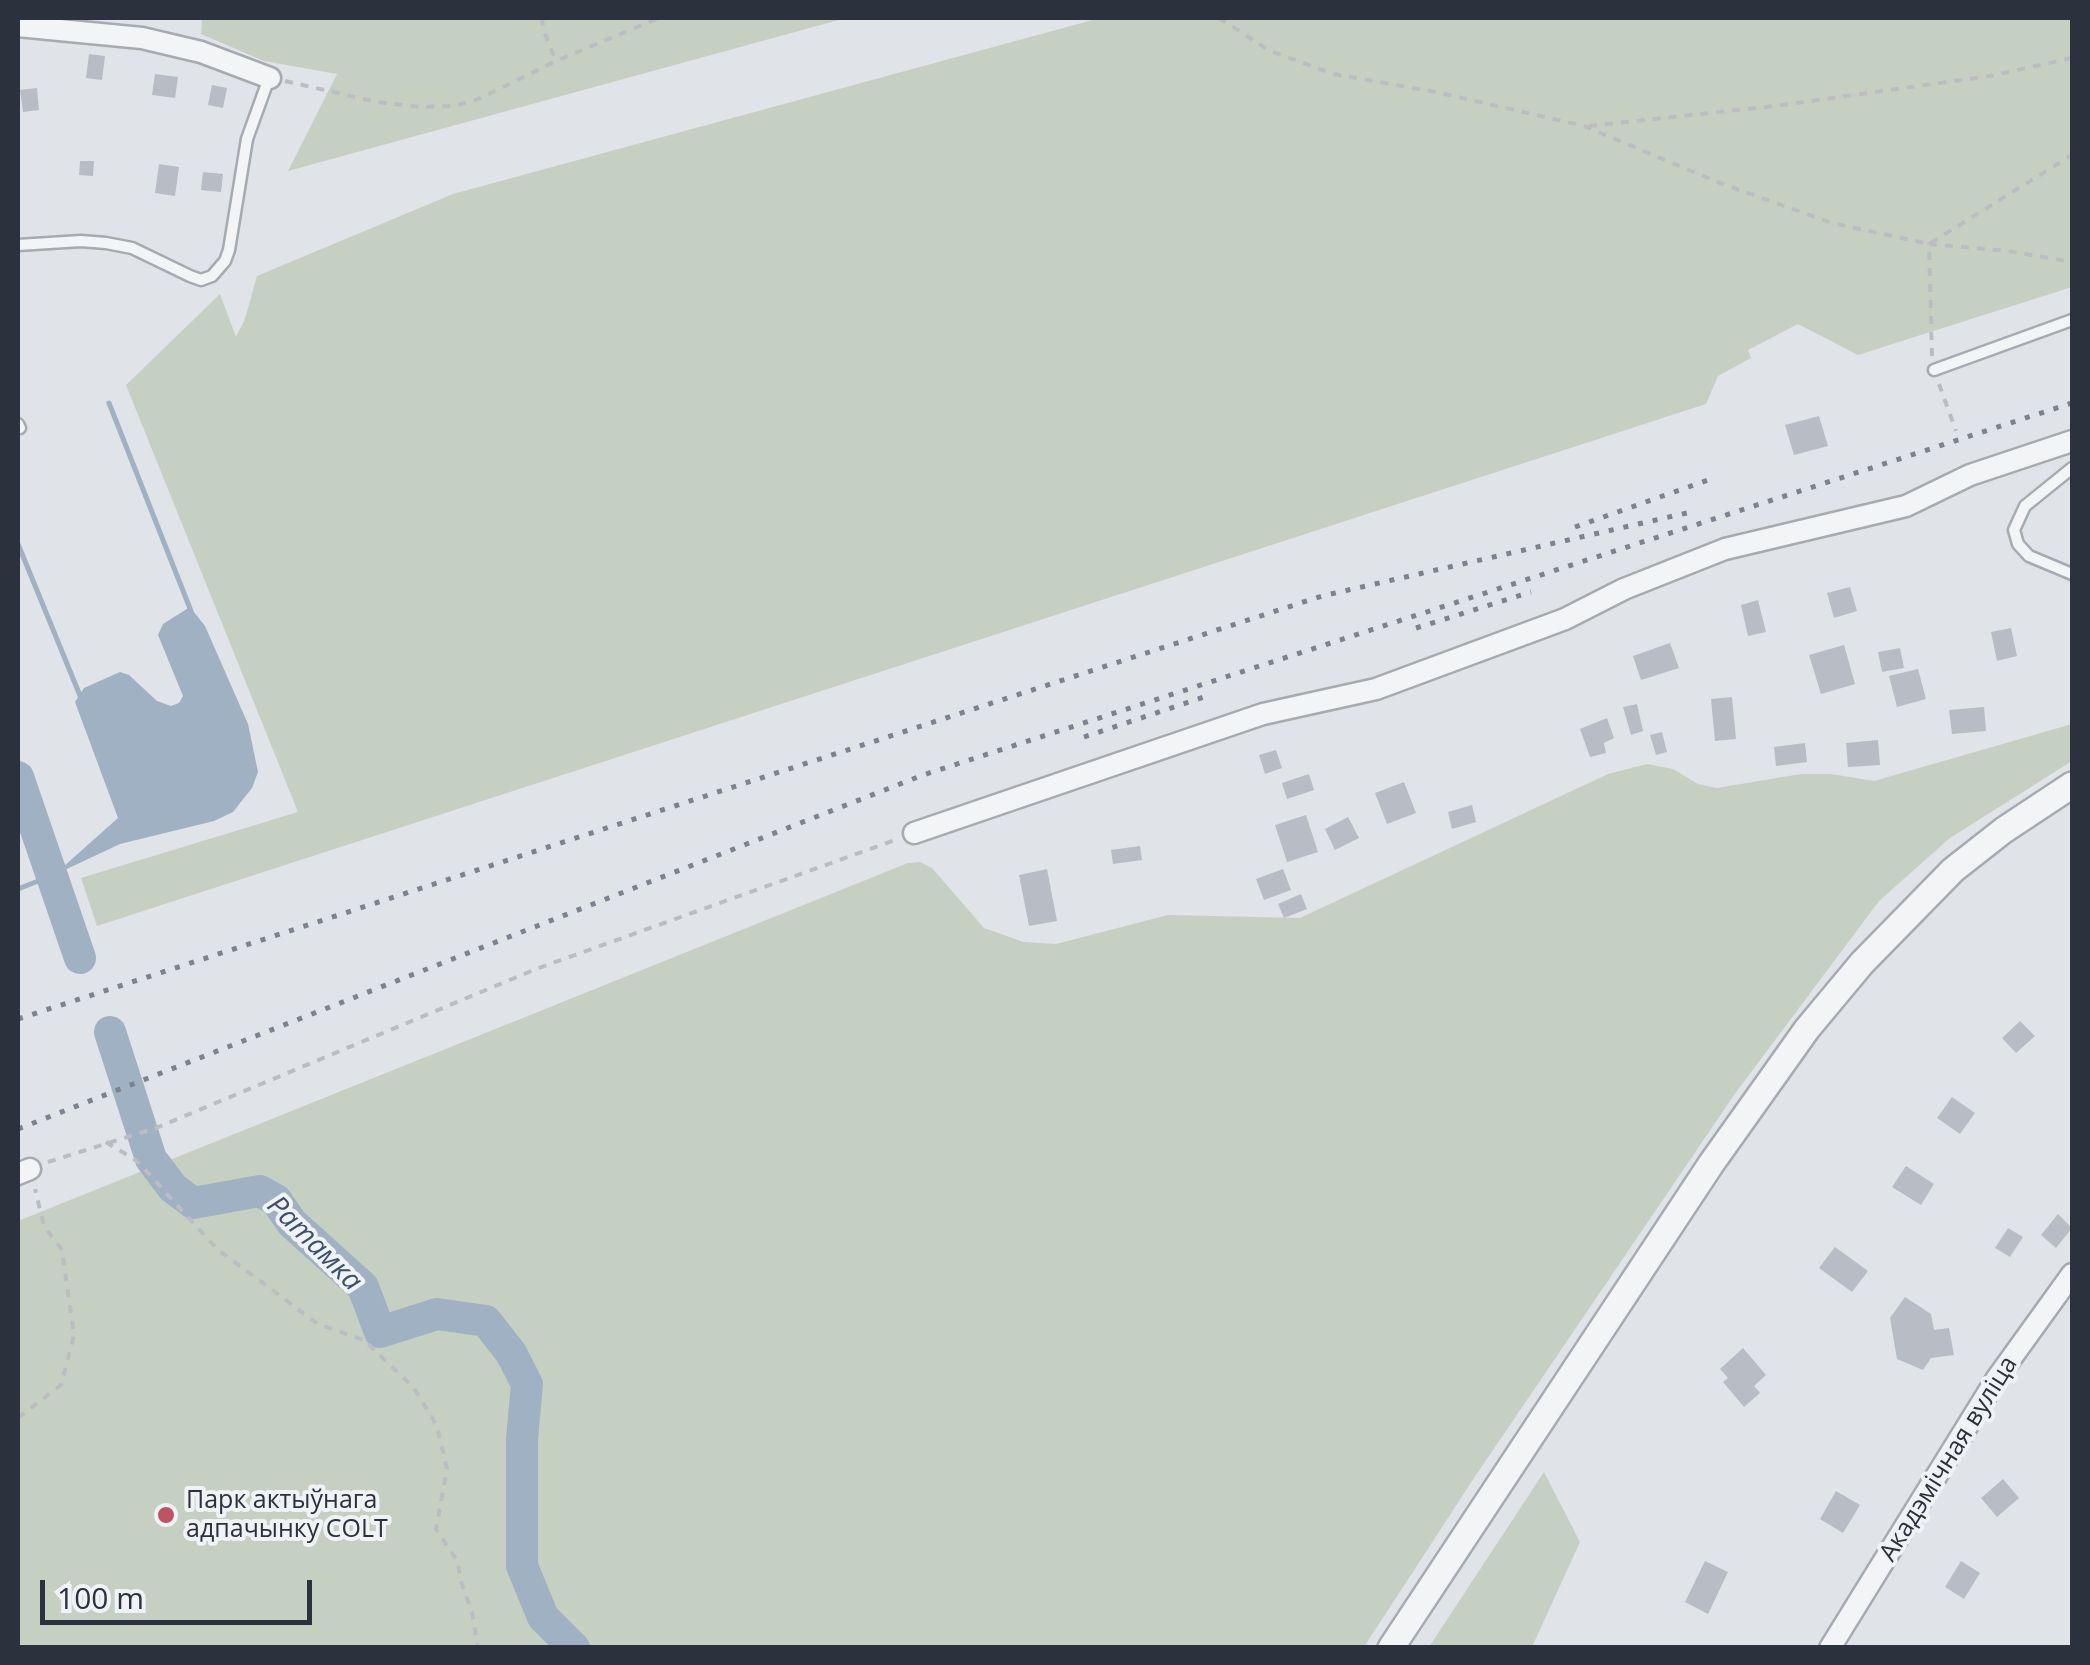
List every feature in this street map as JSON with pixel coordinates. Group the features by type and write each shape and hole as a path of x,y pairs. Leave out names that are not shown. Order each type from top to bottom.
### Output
{"street":[{"path":"18,26 142,38 201,52 270,78"},
{"path":"914,833 1264,714 1376,689 1565,619 1624,589 1725,549 1906,506 1970,475 2072,441"},
{"path":"1390,1648 1701,1179 1807,1029 1873,951 1953,870 2072,785"},
{"name":"Акадэмічная вуліца","path":"1830,1648 1997,1378 2072,1274"}],"lane":[{"path":"18,245 106,243 132,248 201,280 212,276 225,262 229,250 246,139 270,78"},
{"path":"1934,370 2072,320"},
{"path":"2072,468 2025,506 2014,530 2018,544 2029,556 2072,574"}],"path":[{"path":"542,18 542,30 556,61"},
{"path":"270,78 377,102 455,106 659,18"},
{"path":"1219,18 1270,51 1334,74 1436,92 1584,126 1720,183 1832,223 1929,244 2008,250 2072,262"},
{"path":"1584,126 1834,98 1990,76 2072,58"},
{"path":"1929,244 2072,155"},
{"path":"1929,244 1934,370 1956,431"},
{"path":"18,1418 60,1385 74,1335 62,1250 44,1226 24,1171 156,1128 536,969 914,833"},
{"path":"106,1142 138,1161 217,1249 318,1324 364,1340 414,1388 437,1426 447,1469 436,1529 458,1562 478,1648"}],"green space":[{"path":"202,18 846,18 288,171 337,74 264,61 201,34"},
{"path":"1100,18 2072,18 2072,287 1858,355 1798,324 1748,350 1751,358 1718,376 1706,404 97,926 81,878 298,812 126,385 220,294 236,337 257,276 453,194"},
{"path":"2072,724 2072,761 1950,838 1879,901 1734,1095 1364,1647 18,1647 18,1221 908,863 920,862 932,868 984,928 1024,942 1056,944 1168,915 1300,918 1608,774 1647,764 1673,769 1698,784 1717,788 1801,774 1874,781"},
{"path":"1544,1472 1580,1542 1532,1647 1429,1647"}],"water":[{"path":"190,607 205,626 248,724 258,772 252,788 233,812 214,821 120,844 54,875 118,818 75,702 84,688 120,672 129,675 157,701 171,706 179,703 183,696 158,635 163,624"}],"building":[{"path":"89,54 105,56 102,80 86,78"},
{"path":"155,74 178,77 175,98 152,95"},
{"path":"212,85 227,88 223,108 208,105"},
{"path":"37,88 39,110 23,112 20,90"},
{"path":"80,161 94,161 93,176 79,175"},
{"path":"159,164 179,167 175,196 155,193"},
{"path":"203,172 223,174 221,192 201,190"},
{"path":"1819,416 1828,446 1794,455 1785,425"},
{"path":"1850,587 1857,611 1834,618 1827,593"},
{"path":"1758,600 1766,632 1748,636 1741,605"},
{"path":"2011,628 2017,656 1997,661 1991,632"},
{"path":"1670,643 1679,668 1641,680 1633,656"},
{"path":"1844,645 1855,684 1821,694 1809,655"},
{"path":"1900,648 1904,668 1882,672 1878,652"},
{"path":"1918,669 1926,699 1897,707 1889,676"},
{"path":"1732,697 1736,739 1715,741 1711,699"},
{"path":"1637,704 1643,731 1631,735 1623,707"},
{"path":"1984,707 1986,731 1952,734 1949,710"},
{"path":"1607,718 1614,738 1604,743 1606,753 1590,757 1580,729"},
{"path":"1662,732 1667,752 1656,755 1650,735"},
{"path":"1878,740 1880,765 1848,767 1846,743"},
{"path":"1805,743 1807,762 1776,766 1774,747"},
{"path":"1276,750 1282,768 1265,774 1259,755"},
{"path":"1309,774 1314,790 1287,799 1282,783"},
{"path":"1404,782 1416,813 1387,824 1375,793"},
{"path":"1472,805 1476,822 1452,829 1448,812"},
{"path":"1306,815 1318,852 1287,862 1275,825"},
{"path":"1348,817 1359,838 1335,850 1325,829"},
{"path":"1140,846 1142,860 1113,864 1111,850"},
{"path":"1047,869 1057,921 1029,926 1019,875"},
{"path":"1283,869 1291,890 1264,900 1256,879"},
{"path":"1301,894 1307,909 1284,918 1278,904"},
{"path":"2020,1021 2035,1036 2016,1053 2002,1038"},
{"path":"1952,1097 1975,1113 1960,1134 1937,1118"},
{"path":"1906,1166 1934,1184 1921,1205 1892,1187"},
{"path":"2058,1214 2072,1228 2056,1248 2041,1235"},
{"path":"2008,1228 2023,1237 2010,1257 1995,1248"},
{"path":"1835,1247 1868,1271 1852,1292 1819,1268"},
{"path":"1905,1297 1931,1314 1934,1330 1949,1328 1954,1355 1931,1358 1923,1370 1897,1359 1890,1318"},
{"path":"1743,1348 1766,1375 1754,1386 1760,1393 1744,1407 1723,1382 1728,1378 1720,1369"},
{"path":"2003,1479 2019,1498 1997,1517 1981,1498"},
{"path":"1836,1491 1860,1505 1843,1533 1820,1519"},
{"path":"1705,1561 1728,1572 1708,1614 1685,1602"},
{"path":"1961,1561 1980,1573 1964,1599 1945,1587"}],"waterway":[{"path":"109,403 191,611"},
{"path":"18,544 81,698"},
{"name":"Ратамка","path":"18,777 80,958"},
{"path":"18,889 56,874"},
{"name":"Ратамка","path":"110,1032 151,1159 173,1188 193,1203 260,1191 276,1200 292,1223 363,1287 380,1332 437,1314 486,1321 511,1353 527,1384 522,1439 522,1566 543,1617 574,1648"}],"railway":[{"path":"18,1129 923,775 2072,403"},
{"path":"1575,527 1708,480"},
{"path":"18,1019 1322,596 1691,512"},
{"path":"1416,628 1531,592"},
{"path":"1084,737 1207,696"}],"place":[{"name":"Парк актыўнага адпачынку COLT","path":"166,1515"}]}
